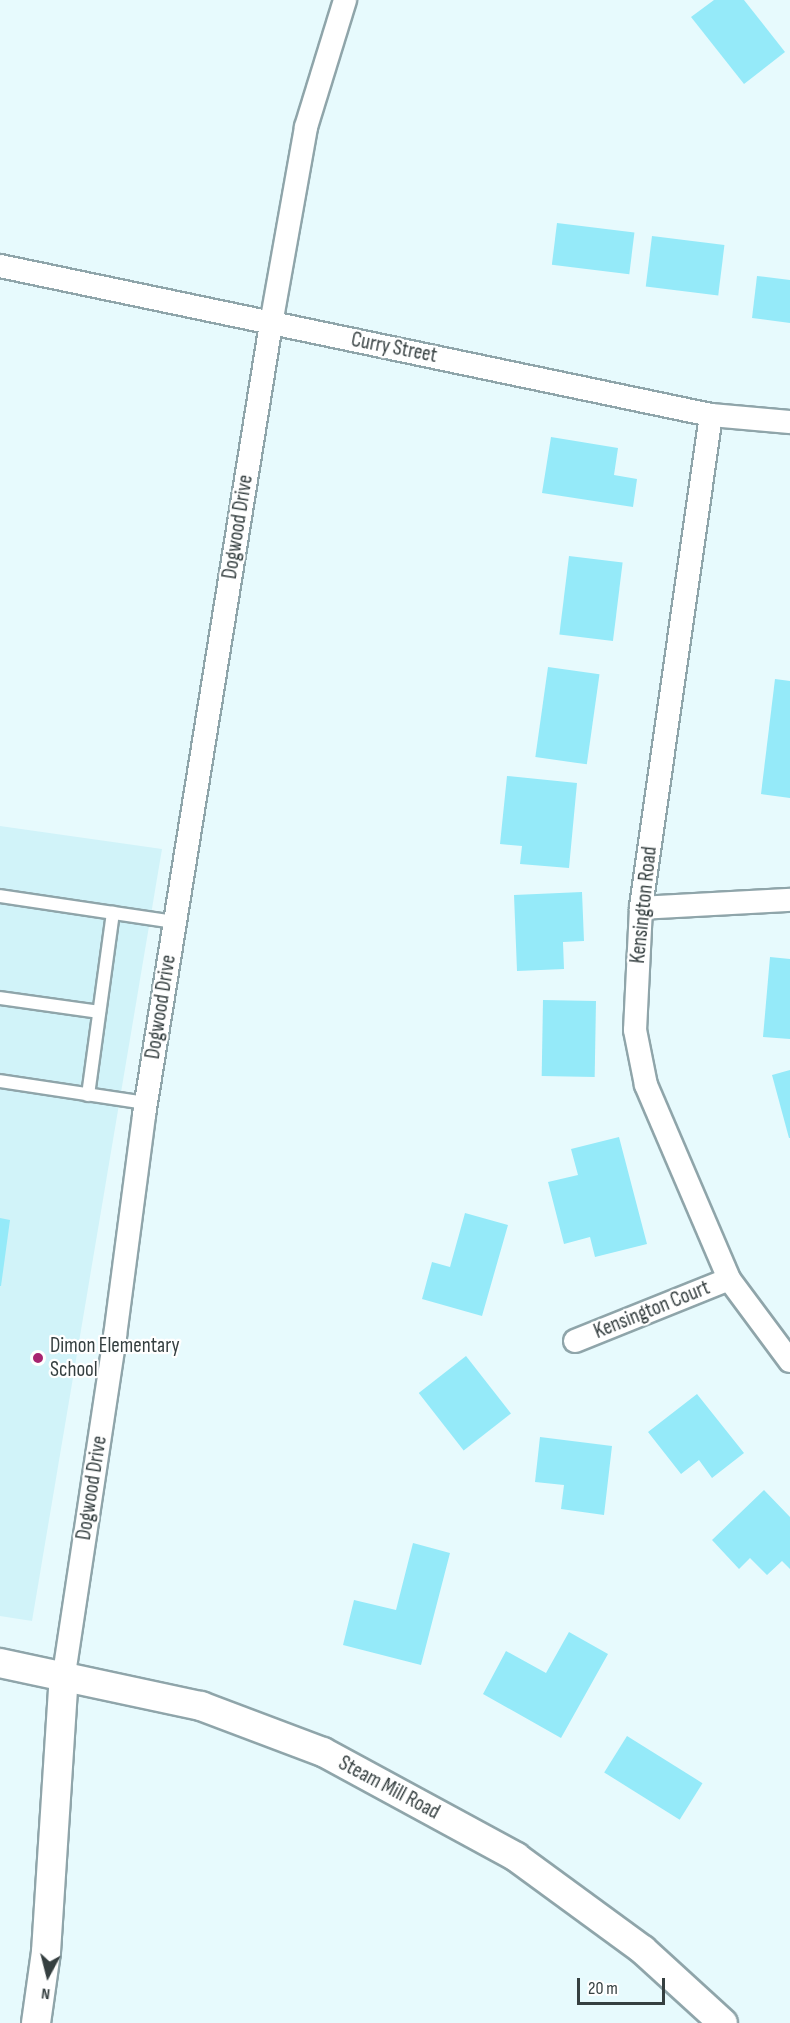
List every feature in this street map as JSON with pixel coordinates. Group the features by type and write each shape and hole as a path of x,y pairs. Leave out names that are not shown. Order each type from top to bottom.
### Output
{"street":[{"name":"Dogwood Drive","path":"36,2023 46,1952 64,1674 116,1336 146,1103 271,324 306,127 345,0"},
{"name":"Curry Street","path":"0,267 711,415 790,422"},
{"name":"Kensington Road","path":"711,415 641,908 635,1030 646,1085 729,1279 790,1361"},
{"path":"641,908 790,900"},
{"name":"Kensington Court","path":"575,1341 729,1279"},
{"name":"Steam Mill Road","path":"0,1663 64,1674 201,1706 323,1752 516,1857 643,1950 723,2023"}],"lane":[{"path":"0,896 175,922"},
{"path":"88,1095 113,913"},
{"path":"0,998 99,1012"},
{"path":"0,1081 146,1103"}],"shaded area":[{"name":"Dimon Elementary School","path":"0,826 162,849 32,1621 0,1616"}],"building":[{"path":"714,0 744,0 785,52 744,84 691,17"},
{"path":"557,223 634,233 629,274 552,265"},
{"path":"652,236 724,245 718,296 646,287"},
{"path":"757,276 790,280 790,323 752,318"},
{"path":"551,437 618,448 614,475 637,479 633,507 542,493"},
{"path":"569,556 623,563 613,641 559,634"},
{"path":"548,667 599,674 587,764 535,757"},
{"path":"775,679 790,681 790,798 761,794"},
{"path":"507,776 577,783 569,868 520,864 522,846 500,844"},
{"path":"582,892 584,941 563,942 564,969 517,971 514,895"},
{"path":"770,957 790,959 790,1039 763,1037"},
{"path":"543,1000 596,1001 595,1077 542,1076"},
{"path":"790,1070 790,1138 789,1138 772,1075"},
{"path":"619,1137 647,1244 595,1257 590,1237 564,1244 548,1182 578,1175 571,1149"},
{"path":"465,1213 508,1225 482,1316 422,1299 432,1262 450,1267"},
{"path":"0,1218 10,1220 1,1286 0,1286"},
{"path":"466,1356 511,1414 464,1450 419,1393"},
{"path":"697,1394 744,1453 712,1478 699,1460 681,1474 648,1432"},
{"path":"540,1437 612,1446 604,1515 561,1509 564,1485 535,1482"},
{"path":"764,1490 790,1517 790,1569 782,1561 767,1575 750,1558 739,1569 712,1540"},
{"path":"413,1543 450,1553 421,1665 343,1645 354,1600 396,1610"},
{"path":"569,1632 608,1654 561,1738 483,1694 506,1651 546,1673"},
{"path":"627,1736 702,1783 680,1820 604,1772"}],"place":[{"name":"Dimon Elementary School","path":"38,1358"}]}
